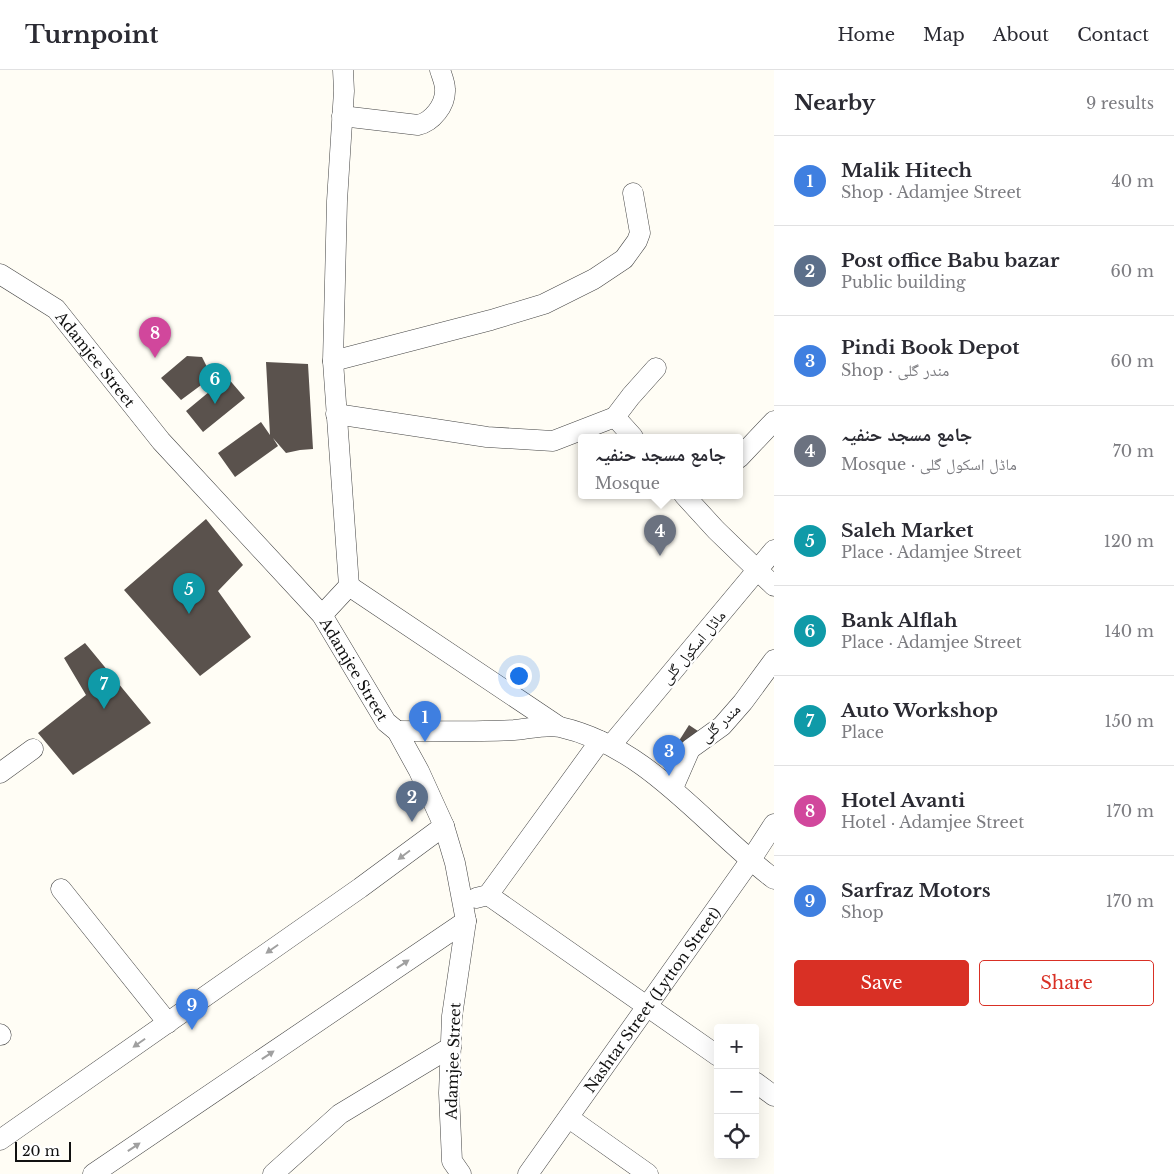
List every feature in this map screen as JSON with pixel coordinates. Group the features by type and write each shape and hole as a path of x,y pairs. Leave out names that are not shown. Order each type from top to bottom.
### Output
{"street":[{"path":"322,615 348,586 333,361 334,281 343,70"},
{"path":"342,116 418,125 428,122 438,110 444,96 445,87 440,70"},
{"path":"333,361 491,320 544,304 594,279 624,259 637,241 640,232 633,193"},
{"name":"Adamjee Street","path":"0,274 56,309 161,441 322,615 386,722 397,731 419,772 444,826 455,863 465,912 452,1016 449,1093 452,1161 461,1174"},
{"path":"336,414 486,437 552,441 615,416 630,396 656,368"},
{"path":"615,416 630,434"},
{"path":"743,454 774,421"},
{"path":"695,499 716,530 774,586"},
{"name":"ماڈل اسکول گلی","path":"488,895 606,742 774,550"},
{"path":"348,586 558,726 606,742 673,788 750,861 774,879"},
{"name":"مندر گلی","path":"673,788 690,749 722,726 743,702 774,660"},
{"path":"397,731 513,730 558,726"},
{"path":"0,773 33,749"},
{"name":"Nashtar Street (Lytton Street)","path":"528,1174 750,861 774,824"},
{"path":"0,1140 360,888 444,826"},
{"path":"61,889 168,1023"},
{"path":"93,1174 488,895 714,1053"},
{"path":"273,1174 340,1114 451,1047"},
{"path":"759,1085 774,1096"},
{"path":"569,1118 648,1174"}],"building":[{"path":"187,356 202,357 212,377 181,400 161,378"},
{"path":"266,362 308,364 313,449 286,453 273,438 278,446 235,477 218,453 261,422 270,435"},
{"path":"227,377 245,398 203,432 186,411"},
{"path":"206,519 243,565 218,591 251,637 200,676 124,590"},
{"path":"85,643 151,723 73,775 38,733 86,695 64,658"},
{"path":"689,725 698,731 676,772 663,766"}],"place":[{"name":"Hotel Avanti","path":"155,358"},
{"name":"Bank Alflah","path":"215,404"},
{"name":"جامع مسجد حنفیہ","path":"660,556"},
{"name":"Saleh Market","path":"189,614"},
{"name":"Auto Workshop","path":"104,709"},
{"name":"Malik Hitech","path":"425,742"},
{"name":"Pindi Book Depot","path":"669,776"},
{"name":"Post office Babu bazar","path":"412,822"},
{"name":"Sarfraz Motors","path":"192,1030"}]}
